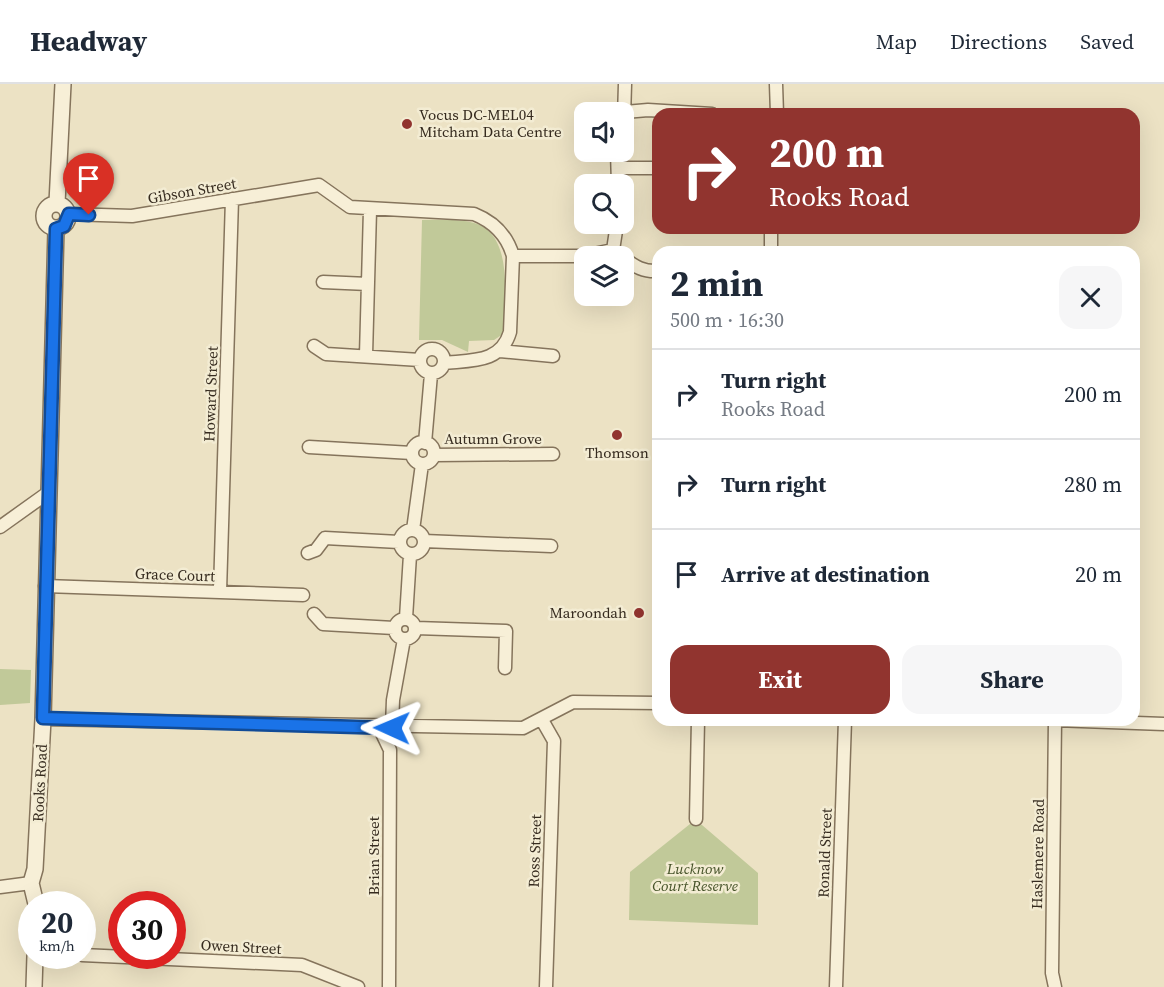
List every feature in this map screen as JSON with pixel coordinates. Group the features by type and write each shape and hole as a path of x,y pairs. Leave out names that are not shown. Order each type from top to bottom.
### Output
{"street":[{"path":"57,204 63,84"},
{"path":"625,84 625,102"},
{"path":"776,84 777,108"},
{"path":"634,112 652,110"},
{"path":"618,162 619,174"},
{"path":"619,168 652,168"},
{"name":"Gibson Street","path":"69,214 132,216 319,185 350,207 370,210"},
{"name":"Howard Street","path":"219,591 232,199"},
{"path":"57,204 65,207 69,214 64,226 56,229 47,225 44,217 49,206 57,204"},
{"path":"366,355 370,210 474,214 487,219 501,231 510,245 513,256 510,332 507,343 500,351 488,358 444,363"},
{"name":"Rooks Road","path":"33,891 31,883 35,869 43,718 56,229"},
{"path":"513,256 574,256"},
{"path":"634,266 652,271"},
{"path":"323,282 368,284"},
{"path":"314,346 326,354 420,360"},
{"path":"433,349 441,354 444,363 440,371 430,374 422,369 420,360 424,352 433,349"},
{"path":"500,351 553,356"},
{"path":"425,443 430,374"},
{"path":"425,443 432,447 434,455 430,462 422,464 415,461 412,453 416,445 425,443"},
{"path":"309,447 412,453"},
{"name":"Autumn Grove","path":"434,455 553,454"},
{"path":"413,530 422,464"},
{"path":"0,526 49,492"},
{"path":"413,530 420,533 424,541 422,550 410,555 402,550 399,542 402,535 413,530"},
{"path":"308,553 316,549 325,538 399,542"},
{"path":"424,541 551,546"},
{"path":"406,618 410,555"},
{"name":"Grace Court","path":"45,586 303,595"},
{"path":"314,614 324,624 394,628"},
{"path":"394,628 398,621 406,618"},
{"path":"394,628 398,637 404,639 414,635 416,628 413,622 406,618"},
{"path":"416,628 506,631 505,668"},
{"path":"385,727 393,700 404,639"},
{"path":"43,718 385,727 523,728 573,702 652,703"},
{"name":"Ross Street","path":"542,720 554,741 546,987"},
{"path":"1140,723 1164,724"},
{"path":"696,819 698,726"},
{"name":"Ronald Street","path":"836,987 845,726"},
{"name":"Haslemere Road","path":"1054,726 1052,973 1055,987"},
{"name":"Brian Street","path":"385,727 390,750 389,987"},
{"path":"0,886 31,883"},
{"name":"Owen Street","path":"96,956 302,965 358,987"},
{"path":"34,987 35,969"}],"green space":[{"path":"422,220 470,222 485,228 495,238 501,252 505,286 503,334 494,340 469,341 468,352 442,340 419,340"},
{"path":"0,669 31,670 30,703 0,705"},
{"name":"Lucknow Court Reserve","path":"690,824 702,825 758,873 758,925 629,920 630,872"}],"place":[{"name":"Vocus DC-MEL04 Mitcham Data Centre","path":"407,124"},
{"name":"Thomson","path":"617,435"},
{"name":"Maroondah","path":"639,613"}],"route":[{"path":"89,215 69,214 67,223 56,229 43,718 392,728"}]}
